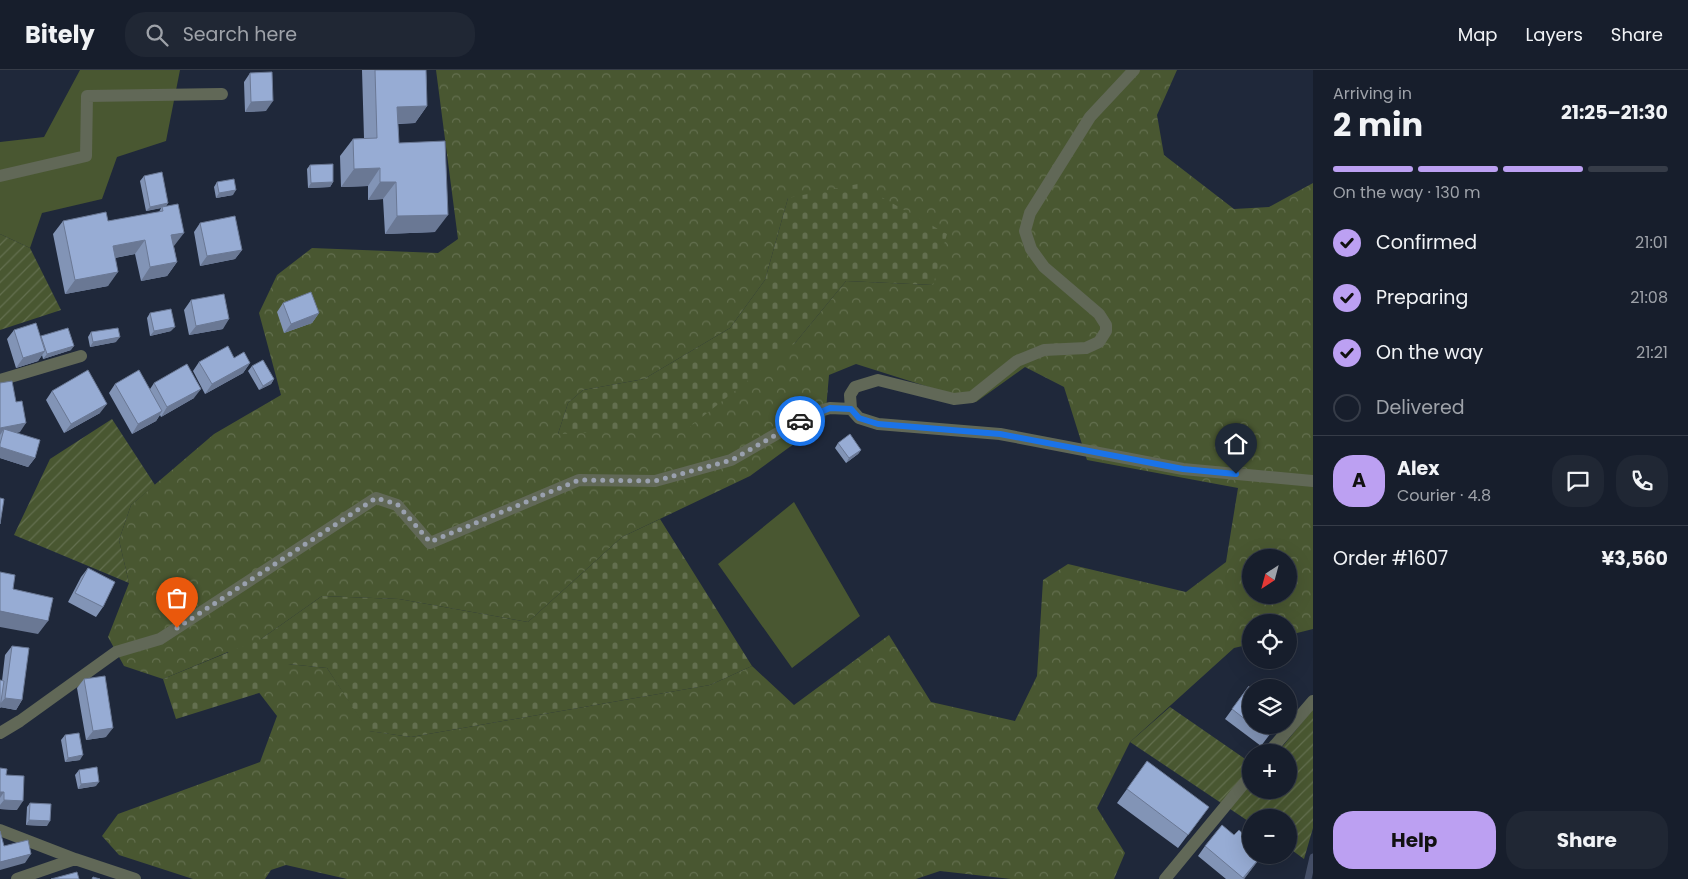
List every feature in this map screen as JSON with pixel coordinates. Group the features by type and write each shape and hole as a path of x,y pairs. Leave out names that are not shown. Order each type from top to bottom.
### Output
{"street":[{"path":"1134,70 1090,117 1030,212 1025,231 1031,249 1044,267 1099,314 1106,325 1106,332 1098,342 1086,348 1044,350 1018,360 972,397 954,399 878,380 856,387 850,395 851,409 859,418 878,424 1000,434 1183,469 1313,481"},
{"path":"0,176 86,156 87,96 222,94"},
{"path":"0,380 81,356"},
{"path":"0,733 20,721 116,652 160,638 376,498 397,504 430,542 579,480 655,481 732,460 813,414 830,408 851,409"},
{"path":"1276,744 1313,700"},
{"path":"1165,879 1242,786"},
{"path":"0,830 74,859 135,879"},
{"path":"17,879 74,859"}],"green space":[{"path":"80,70 180,70 166,141 117,157 102,199 42,213 30,248 0,234 0,142 44,137"},
{"path":"436,70 1177,70 1157,115 1164,155 1234,209 1269,207 1313,183 1313,629 1297,633 1297,614 1242,614 1242,646 1234,648 1130,742 1097,808 1125,853 1114,879 1011,879 940,871 916,879 347,879 286,865 271,870 265,879 193,879 119,855 102,836 118,814 260,762 277,716 228,652 163,679 124,666 108,637 129,583 119,540 131,505 214,434 281,395 259,313 277,275 312,248 438,253 458,239","holes":["788,198 933,285 846,281 795,343 558,434 568,403 583,390 644,379 730,328 765,280","856,364 976,402 1025,367 1064,387 1087,460 1238,488 1226,562 1186,592 1068,564 1043,580 1037,676 1015,721 931,702 889,635 794,705 752,666 710,685 411,737 369,731 327,668 288,664 261,639 322,596 399,599 528,622 622,537 750,476 825,421 829,375"]},
{"path":"858,184 947,234 933,285 846,281 795,343 687,429 558,434 568,403 583,390 644,379 730,328 765,280 788,198"},
{"path":"0,234 30,248 61,310 0,330"},
{"path":"112,419 155,485 131,505 119,540 129,583 14,535 50,459"},
{"path":"794,502 860,616 792,668 718,564"},
{"path":"660,519 752,666 710,685 411,737 368,731 327,668 288,664 259,693 176,719 163,679 261,639 322,596 399,599 528,622 622,537"},
{"path":"1170,707 1242,757 1242,799 1297,799 1297,744 1285,744 1293,734 1297,734 1297,729 1313,709 1313,828 1304,859 1297,854 1297,809 1242,809 1242,817 1130,742"}],"building":[{"path":"375,70 426,70 427,106 397,107 399,143 445,141 448,215 397,216 396,182 380,182 380,168 354,169 353,139 377,138"},
{"path":"272,72 273,101 251,102 250,73"},
{"path":"333,164 333,182 311,183 310,165"},
{"path":"162,172 168,203 150,207 144,176"},
{"path":"234,179 236,190 219,193 217,182"},
{"path":"178,204 184,233 171,235 177,262 150,267 145,240 113,246 118,272 75,280 63,221 106,212 108,221 163,211 162,207"},
{"path":"235,216 242,250 207,256 200,223"},
{"path":"311,292 319,313 291,324 283,303"},
{"path":"224,294 229,319 196,326 191,300"},
{"path":"171,309 175,327 154,331 150,313"},
{"path":"36,323 45,351 23,358 14,330"},
{"path":"68,328 74,346 47,354 41,336"},
{"path":"118,328 120,337 93,342 91,332"},
{"path":"228,346 234,358 244,352 250,363 212,384 199,362"},
{"path":"263,360 274,379 263,386 252,366"},
{"path":"187,364 201,389 167,407 154,383"},
{"path":"88,370 107,404 71,424 52,391"},
{"path":"139,370 162,411 138,424 115,384"},
{"path":"12,381 16,402 22,401 26,423 0,428 0,383"},
{"path":"4,429 40,440 35,458 0,447"},
{"path":"850,434 861,450 849,458 838,443"},
{"path":"0,498 4,499 0,524"},
{"path":"88,568 115,582 103,607 75,593"},
{"path":"0,572 15,575 13,589 53,598 48,621 0,611"},
{"path":"12,646 29,648 22,700 5,698"},
{"path":"105,676 113,728 93,731 84,679"},
{"path":"0,680 4,681 0,708"},
{"path":"1242,695 1242,717 1232,709"},
{"path":"79,733 83,755 68,758 65,735"},
{"path":"1147,761 1209,807 1188,835 1127,789"},
{"path":"97,767 99,782 81,784 79,770"},
{"path":"0,768 7,769 6,775 24,776 23,801 4,800 4,792 0,792"},
{"path":"30,803 51,804 50,821 29,820"},
{"path":"1222,825 1234,835 1239,830 1242,833 1242,864 1255,864 1243,878 1205,846"},
{"path":"0,831 4,846 28,840 31,854 0,862"},
{"path":"77,872 79,879 51,879"}],"waterway":[{"path":"1308,879 1313,857"}],"way so far":[{"path":"177,628 376,498 397,504 430,542 579,480 655,481 732,460 800,421"}],"route":[{"path":"800,421 830,408 851,409 859,418 878,424 1000,434 1183,469 1236,474"}]}
